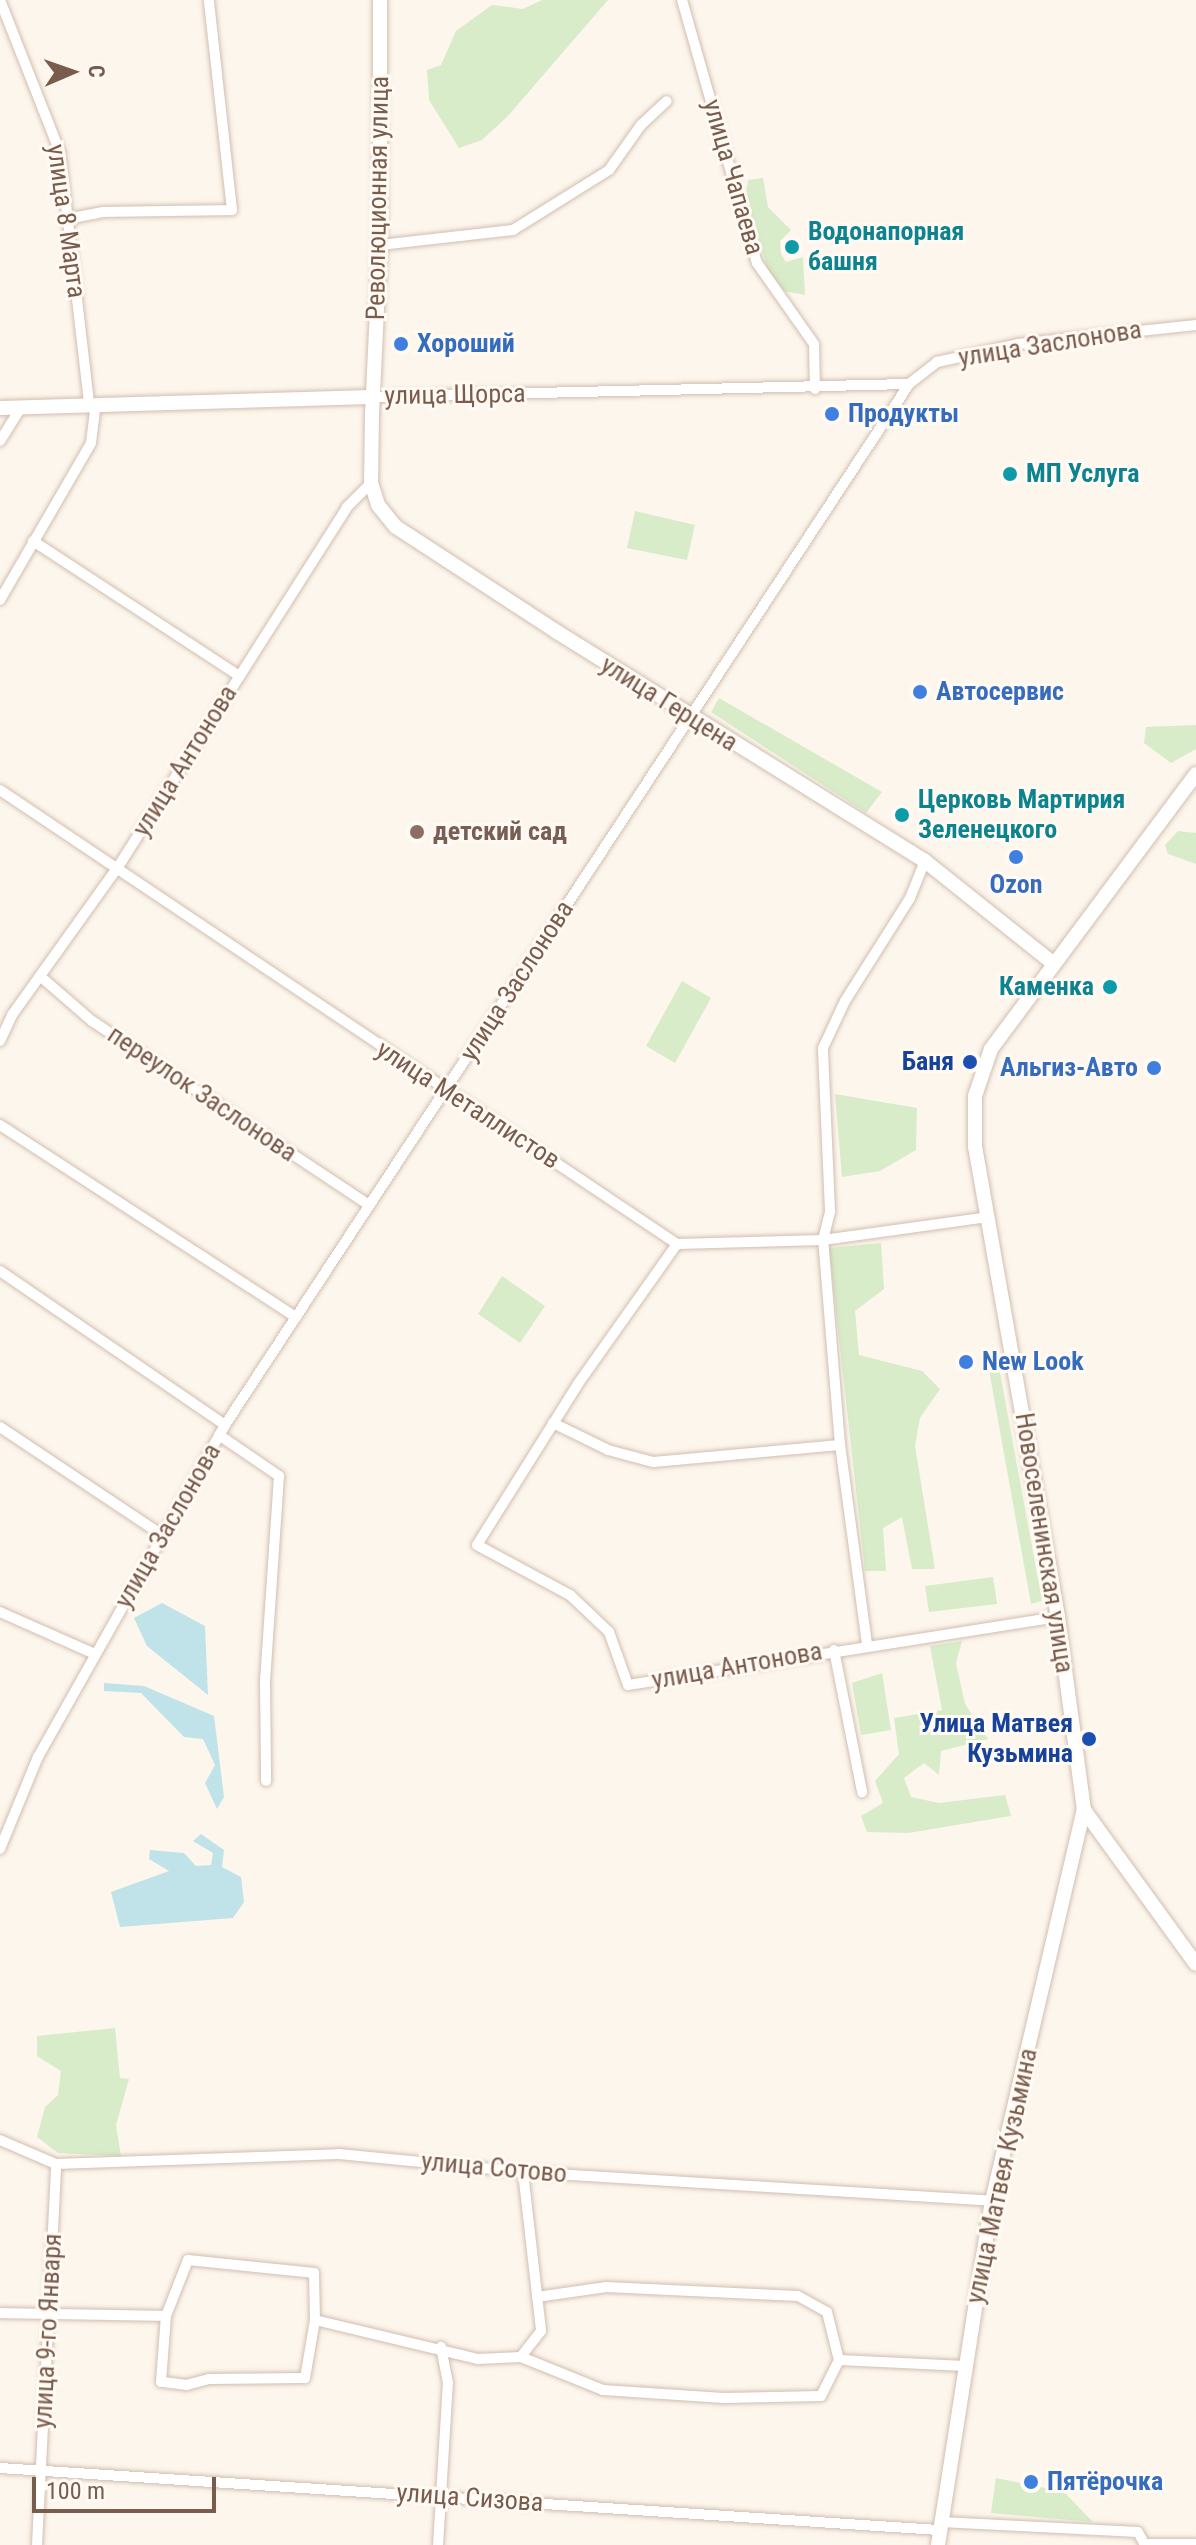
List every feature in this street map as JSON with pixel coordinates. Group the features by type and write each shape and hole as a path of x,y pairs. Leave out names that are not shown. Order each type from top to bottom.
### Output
{"main road":[{"name":"Революционная улица","path":"372,397 380,245 380,0"},
{"name":"улица Щорса","path":"0,408 372,397"},
{"name":"улица Герцена","path":"372,397 371,483 378,505 396,527 692,721 925,861 1053,963"},
{"name":"Новоселенинская улица","path":"1084,1810 1058,1617 975,1147 975,1096 991,1049 1196,774"},
{"path":"1084,1810 1196,1964"},
{"name":"улица Матвея Кузьмина","path":"939,2532 992,2201 1084,1810"}],"street":[{"name":"улица 8 Марта","path":"0,0 54,133 93,404 91,443 0,600"},
{"path":"67,219 104,212 232,210 209,0"},
{"name":"улица Чапаева","path":"682,0 757,263 814,344 815,389"},
{"path":"380,245 513,230 609,170 641,125 667,101"},
{"name":"улица Заслонова","path":"0,1849 38,1757 222,1430 692,721 909,384 937,362 1018,344 1196,325"},
{"name":"улица Щорса","path":"372,397 815,389 909,384"},
{"path":"0,441 21,407"},
{"name":"улица Антонова","path":"0,1041 40,976 118,867 347,507 371,483"},
{"path":"33,541 239,676"},
{"name":"улица Металлистов","path":"0,790 118,867 444,1092 677,1244"},
{"path":"867,1644 840,1445 823,1240 830,1211 823,1048 845,1001 910,898 925,861"},
{"name":"переулок Заслонова","path":"40,976 92,1021 369,1205"},
{"path":"0,1125 296,1317"},
{"path":"840,1445 653,1462 608,1450 553,1423 677,1244 823,1240 989,1217"},
{"path":"0,1271 222,1430 279,1476 265,1679 266,1781"},
{"name":"улица Антонова","path":"553,1423 477,1545 580,1604 609,1632 628,1685 867,1644 1058,1617"},
{"path":"0,1427 162,1535"},
{"path":"0,1612 95,1654"},
{"path":"834,1650 862,1792"},
{"name":"улица Сотово","path":"0,2140 56,2164 339,2154 523,2172 992,2201"},
{"name":"улица 9-го Января","path":"37,2545 52,2310 56,2164"},
{"path":"521,2357 541,2331 523,2172"},
{"path":"188,2260 222,2260 314,2273 315,2320 305,2378 209,2379 187,2385 161,2382 166,2316 188,2260"},
{"path":"315,2320 441,2347 478,2359 521,2357 603,2390 724,2398 821,2396 839,2360 827,2312 798,2296 606,2287 537,2297"},
{"path":"0,2313 33,2316 52,2310 166,2316"},
{"path":"438,2545 448,2383 441,2347"},
{"path":"839,2360 965,2366"},
{"name":"улица Сизова","path":"0,2468 939,2532 1138,2532 1145,2545"},
{"path":"1145,2545 1196,2544"}],"green space":[{"path":"542,0 608,0 508,116 482,140 459,148 429,100 427,70 441,65 456,31 492,5 523,9"},
{"path":"763,178 768,207 791,230 780,241 781,254 786,262 803,257 805,295 784,291 767,268 746,196 748,180"},
{"path":"635,511 695,525 687,560 627,548"},
{"path":"719,698 882,792 866,813 711,712"},
{"path":"1196,725 1196,749 1171,763 1144,743 1146,727"},
{"path":"1178,831 1196,833 1196,864 1168,854 1165,845"},
{"path":"682,981 711,998 675,1063 646,1046"},
{"path":"835,1094 917,1108 916,1150 880,1171 842,1177"},
{"path":"881,1243 884,1289 855,1311 859,1355 922,1371 940,1389 920,1418 915,1446 935,1569 912,1569 902,1517 883,1528 886,1571 865,1571 829,1248"},
{"path":"502,1276 545,1306 520,1343 478,1314"},
{"path":"999,1367 1042,1601 1031,1604 989,1370"},
{"path":"993,1577 997,1604 929,1612 925,1586"},
{"path":"962,1641 956,1663 965,1704 988,1739 941,1751 939,1775 924,1763 904,1778 911,1797 939,1803 1005,1795 1011,1816 908,1833 867,1832 861,1816 883,1803 875,1781 899,1754 894,1718 942,1710 930,1646"},
{"path":"882,1673 891,1730 861,1735 852,1683"},
{"path":"115,2028 120,2078 129,2079 116,2125 121,2156 58,2153 37,2137 45,2107 58,2095 61,2071 37,2056 37,2036"},
{"path":"996,2478 1064,2492 1093,2522 991,2513"}],"water":[{"path":"162,1603 205,1626 208,1695 147,1646 134,1618"},
{"path":"104,1683 144,1686 214,1716 224,1797 217,1809 205,1783 215,1765 203,1739 184,1737 141,1693 104,1691"},
{"path":"201,1834 224,1850 222,1867 241,1877 244,1902 233,1918 120,1927 111,1892 169,1871 149,1859 150,1850 184,1853 196,1866 211,1865 213,1853 193,1841"}],"place":[{"name":"Водонапорная башня","path":"792,247"},
{"name":"Хороший","path":"401,344"},
{"name":"Продукты","path":"832,414"},
{"name":"МП Услуга","path":"1010,474"},
{"name":"Автосервис","path":"920,692"},
{"name":"Церковь Мартирия Зеленецкого","path":"902,815"},
{"name":"детский сад","path":"417,832"},
{"name":"Ozon","path":"1016,857"},
{"name":"Каменка","path":"1110,987"},
{"name":"Баня","path":"970,1062"},
{"name":"Альгиз-Авто","path":"1154,1068"},
{"name":"New Look","path":"966,1362"},
{"name":"Улица Матвея Кузьмина","path":"1089,1739"},
{"name":"Пятёрочка","path":"1031,2482"}]}
